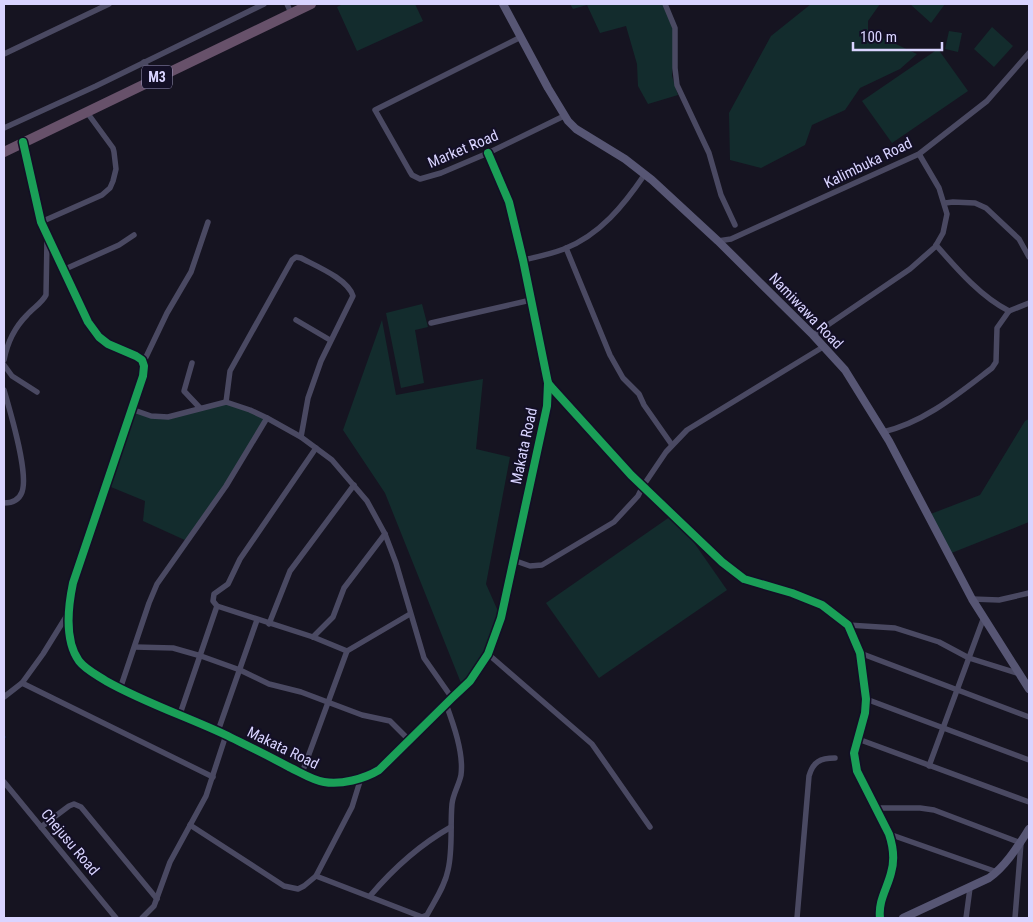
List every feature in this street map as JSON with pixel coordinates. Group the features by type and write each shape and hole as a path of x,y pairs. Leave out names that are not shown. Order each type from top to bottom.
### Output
{"highway":[{"name":"M3","path":"4,152 153,79 289,8 311,4"}],"street":[{"path":"4,54 109,4"},
{"path":"4,128 264,4"},
{"name":"Namiwawa Road","path":"503,4 564,116 576,129 625,159 645,174 718,241 813,335 845,370 883,432 972,599 1029,690"},
{"path":"665,4 674,28 677,85 709,153 721,195 735,224"},
{"name":"Market Road","path":"521,37 375,110 408,170 416,177 426,178 488,153 564,116"},
{"name":"Kalimbuka Road","path":"718,241 731,239 919,154 987,101 1029,53"},
{"path":"144,62 153,79"},
{"path":"41,222 102,195 110,188 113,181 116,169 114,149 86,111"},
{"path":"23,142 41,222 88,322 99,338 142,360 146,357 167,313 191,272 208,222"},
{"name":"Makata Road","path":"142,360 144,366 142,376 132,409 73,583 69,612 71,644 79,661 88,670 120,689 218,731 316,780 329,782 362,778 383,768 470,681 488,654 501,618 547,406 548,383 523,260 509,202 488,153"},
{"path":"813,335 910,269 936,245 943,233 947,218 944,203 936,182 919,154"},
{"path":"523,260 566,248 591,234 614,216 623,206 645,174"},
{"path":"944,203 975,204 986,208 1019,239 1029,257"},
{"path":"63,270 134,235"},
{"path":"4,360 12,337 19,325 46,295 47,237"},
{"path":"936,245 968,280 1009,312"},
{"path":"566,248 610,355 623,378 639,394 644,405 672,445"},
{"path":"226,402 230,371 292,260 296,257 301,258 343,281 352,292 351,301 330,340 312,386 301,438"},
{"path":"431,323 531,300"},
{"path":"883,432 896,429 922,418 992,368 996,362 997,328 1009,312 1029,303"},
{"path":"296,320 330,340"},
{"path":"513,560 530,566 542,565 614,522 638,496 672,445 687,430 823,347"},
{"path":"192,363 184,391 200,408"},
{"path":"4,365 7,375 37,392"},
{"path":"548,383 643,486 722,562 744,579 792,593 822,605 848,625 860,653 866,699 865,713 854,753 858,771 893,845 892,872 880,903 880,918"},
{"path":"4,390 16,434 23,482 22,491 18,498 14,502 4,503"},
{"path":"132,409 159,418 226,402 267,418 301,438 332,460 371,508 385,534 396,563 424,658 452,698"},
{"path":"120,689 157,584 220,494 267,418"},
{"path":"316,448 240,559 230,582 214,594 213,601 217,606 313,637 347,651"},
{"path":"269,624 290,571 354,485"},
{"path":"313,637 331,620 344,588 385,534"},
{"path":"972,599 999,600 1029,593"},
{"path":"180,714 217,606"},
{"path":"4,697 22,683 43,654 69,612"},
{"path":"302,773 347,651 410,614"},
{"path":"929,766 984,617"},
{"path":"218,731 257,620"},
{"path":"848,625 895,628 939,642 969,658 1020,674"},
{"path":"135,646 172,648 201,656 240,670 269,684 301,692 367,717 390,721 409,740"},
{"path":"860,653 1029,717"},
{"path":"488,654 592,744 650,827"},
{"path":"22,683 213,777"},
{"path":"866,699 1029,760"},
{"path":"316,876 422,917 427,915 444,884 448,871 452,802 461,773 454,728 446,704"},
{"path":"142,918 150,911 158,899 170,862 213,777 226,735"},
{"path":"858,739 1029,802"},
{"path":"797,918 809,776 811,768 816,763 835,758"},
{"path":"190,825 284,886 298,889 316,876 354,802 362,778"},
{"name":"Chejusu Road","path":"5,785 116,918"},
{"path":"41,827 69,806 74,804 80,807 158,899"},
{"path":"877,808 920,808 934,810 1020,843"},
{"path":"370,896 385,879 432,838 450,827"},
{"path":"903,918 914,915 970,888 997,872 1029,829"},
{"path":"889,834 997,872"},
{"path":"1015,918 1020,843"},
{"path":"966,918 970,888"}],"green space":[{"path":"343,4 415,4 423,21 357,51 337,7"},
{"path":"570,4 667,4 676,24 672,76 678,95 648,104 638,86 637,64 626,26 600,33 587,5 573,9"},
{"path":"811,4 880,4 868,21 868,31 917,54 900,69 860,88 845,110 812,125 805,145 761,168 730,160 729,113 771,36"},
{"path":"910,4 945,4 931,23"},
{"path":"992,27 1013,46 994,67 974,49"},
{"path":"949,31 962,33 958,52 945,49"},
{"path":"938,49 968,91 892,143 862,101"},
{"path":"422,304 428,327 415,330 424,383 401,388 386,313"},
{"path":"382,320 396,395 483,379 476,449 510,457 486,584 501,618 488,654 463,688 385,493 343,430"},
{"path":"226,402 267,418 226,486 187,541 143,521 145,501 106,485 131,409 159,418"},
{"path":"1029,419 1029,522 949,554 928,515 980,495 1025,421"},
{"path":"674,514 727,590 599,678 546,603"}],"cycle path":[{"path":"23,142 41,222 88,322 99,337 108,344 136,356 142,360 144,366 143,376 73,583 68,623 74,653 88,670 121,689 228,736 311,778 331,783 345,782 359,779 379,770 470,681 488,654 501,618 547,406 548,383"},
{"path":"488,153 509,202 548,383 631,475 722,562 744,579 792,593 822,605 848,625 860,653 866,699 865,713 854,753 857,771 892,843 893,863 882,901 880,918"}]}
